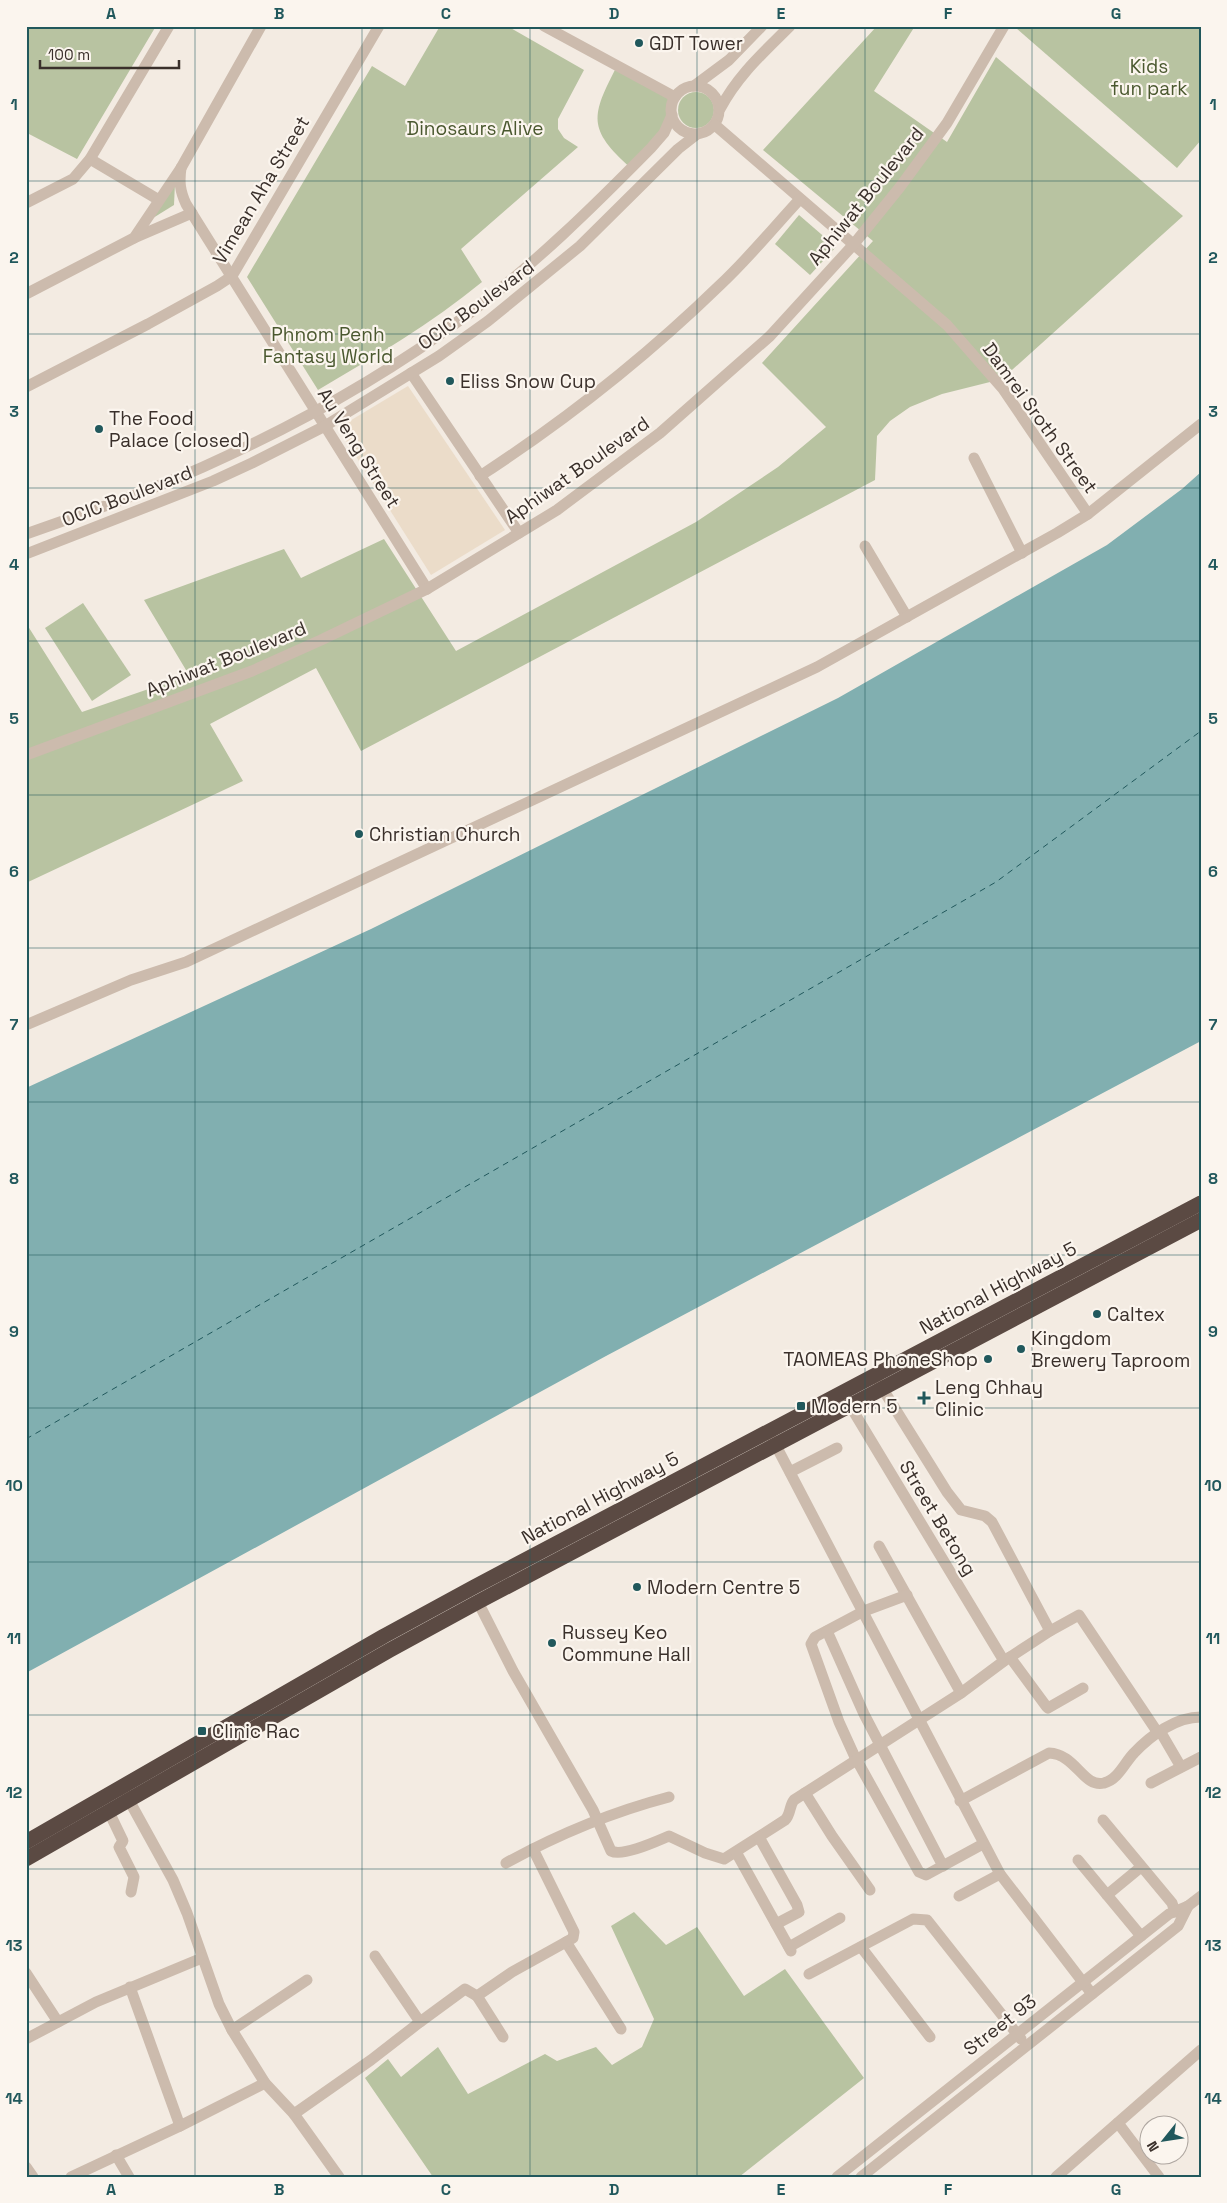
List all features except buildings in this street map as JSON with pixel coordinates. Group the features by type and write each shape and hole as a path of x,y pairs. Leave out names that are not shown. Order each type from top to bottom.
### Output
{"highway":[{"name":"National Highway 5","path":"26,1859 108,1812 126,1794 392,1631 846,1400 1201,1203"},
{"name":"National Highway 5","path":"878,1382 1201,1220"},
{"name":"National Highway 5","path":"26,1842 126,1794 332,1683 772,1438"}],"street":[{"path":"26,203 72,179 90,159 169,26"},
{"path":"134,238 181,168 261,26"},
{"name":"Vimean Aha Street","path":"26,387 157,319 232,276 379,26"},
{"path":"544,26 675,97"},
{"path":"762,26 729,60 694,86 680,91 675,97 672,115 680,129 696,135 710,130 715,124 731,87 790,26"},
{"name":"Aphiwat Boulevard","path":"26,755 252,671 427,589 558,510 660,433 770,336 854,244 900,187 947,124 1004,26"},
{"path":"694,86 704,87 712,92 718,100 720,109"},
{"name":"OCIC Boulevard","path":"26,534 131,497 203,467 315,411 429,341 507,283 603,197 664,133 672,115"},
{"name":"Damrei Sroth Street","path":"715,124 947,325 977,358 1002,390 1088,514"},
{"name":"OCIC Boulevard","path":"26,554 213,482 325,426 411,373 488,320 541,279 580,246 678,149 696,135"},
{"path":"90,159 159,200"},
{"name":"Au Veng Street","path":"181,168 179,180 180,193 427,589"},
{"path":"480,476 518,451 615,378 721,284 800,199"},
{"path":"26,294 134,238 192,213"},
{"path":"411,373 519,533"},
{"path":"26,1025 131,980 186,962 817,667 1022,553 1088,514 1201,424"},
{"path":"974,458 1022,553"},
{"path":"865,546 907,617"},
{"path":"878,1382 947,1492 961,1510 985,1516 992,1522 1050,1631"},
{"name":"Street Betong","path":"846,1400 1007,1659 1048,1708 1083,1688"},
{"path":"772,1438 824,1540 864,1611 960,1801 1000,1874 1092,1994"},
{"path":"790,1472 837,1448"},
{"path":"879,1546 961,1693"},
{"path":"907,1595 864,1611 815,1637 811,1644 839,1722 857,1761 920,1872 926,1875 983,1844"},
{"path":"478,1602 514,1671 598,1820 613,1853 636,1848 669,1836 722,1860 785,1820 789,1816 791,1803 805,1793 961,1693 1007,1659 1050,1631 1080,1615 1181,1767"},
{"path":"827,1631 879,1746 943,1866"},
{"path":"960,1801 1049,1753 1058,1753 1067,1758 1090,1780 1097,1784 1106,1783 1116,1775 1134,1752 1159,1732 1189,1717 1201,1717"},
{"path":"1151,1783 1201,1757"},
{"path":"805,1793 826,1828 870,1890"},
{"path":"126,1794 173,1880 187,1913 219,2004 232,2030 265,2083 294,2114 339,2177"},
{"path":"506,1863 533,1849 625,1809 669,1797"},
{"path":"108,1812 121,1836 123,1841 119,1847 134,1877 131,1892"},
{"path":"1103,1820 1172,1903 1175,1912"},
{"path":"759,1837 797,1905 799,1912 776,1924"},
{"path":"477,1996 512,1972 574,1937 574,1932 533,1849"},
{"path":"736,1852 790,1949 840,1918"},
{"path":"1078,1860 1141,1936"},
{"path":"1107,1895 1141,1866"},
{"path":"959,1896 1000,1874"},
{"name":"Street 93","path":"837,2177 1141,1936 1201,1896"},
{"name":"Street 93","path":"861,2177 1178,1926 1188,1906"},
{"path":"809,1974 913,1919 927,1920 1027,2046"},
{"path":"566,1942 621,2029"},
{"path":"861,1947 930,2036"},
{"path":"375,1956 420,2022"},
{"path":"26,2039 130,1987 202,1958"},
{"path":"26,1973 58,2022"},
{"path":"232,2030 307,1980"},
{"path":"130,1987 180,2126"},
{"path":"294,2114 371,2060 465,1989 477,1996 503,2037"},
{"path":"1056,2177 1201,2050"},
{"path":"71,2177 180,2126 265,2083"},
{"path":"1118,2123 1160,2177"},
{"path":"116,2155 129,2177"},
{"path":"26,2167 33,2177"}],"green space":[{"path":"26,26 156,26 77,159 29,134 26,136"},
{"name":"Dinosaurs Alive","path":"440,26 507,26 584,70 558,119 558,129 564,138 578,147 461,249 482,282 422,326 318,390 247,277 372,66 405,86"},
{"path":"877,26 915,26 874,91 947,142 996,57 1183,216 1002,379 942,394 910,407 890,421 877,436 875,480 361,751 316,668 210,724 243,781 26,883 26,623 82,712 189,675 144,600 284,549 301,578 384,539 456,651 696,522 778,467 826,427 762,363 873,241 763,150"},
{"name":"Kids fun park","path":"1017,26 1201,26 1201,140 1177,168 1016,28"},
{"path":"617,66 675,97 671,106 672,115 631,168 607,143 600,132 598,121 598,110 602,98"},
{"path":"696,92 708,98 714,110 708,122 696,128 684,122 678,110 684,98"},
{"path":"175,183 174,205 153,218"},
{"path":"799,215 836,247 810,275 775,244"},
{"path":"83,603 131,675 92,701 45,628"},
{"path":"634,1912 666,1945 697,1927 744,1996 785,1969 864,2078 739,2177 433,2177 365,2078 388,2059 401,2077 438,2047 468,2094 545,2054 557,2061 596,2047 612,2065 642,2047 654,2019 611,1926"}],"shaded area":[{"path":"408,386 505,530 431,575 338,428"}],"water":[{"path":"1201,472 1201,1041 606,1356 26,1673 26,1088 371,929 838,698 1107,545 1182,489"}],"ferry route":[{"path":"26,1439 996,882 1201,731"}],"place":[{"name":"GDT Tower","path":"639,43"},
{"name":"Eliss Snow Cup","path":"450,381"},
{"name":"The Food Palace (closed)","path":"99,429"},
{"name":"Christian Church","path":"359,834"},
{"name":"Caltex","path":"1097,1314"},
{"name":"Kingdom Brewery Taproom","path":"1021,1349"},
{"name":"TAOMEAS PhoneShop","path":"988,1359"},
{"name":"Leng Chhay Clinic","path":"924,1398"},
{"name":"Modern 5","path":"801,1406"},
{"name":"Modern Centre 5","path":"637,1587"},
{"name":"Russey Keo Commune Hall","path":"552,1643"},
{"name":"Clinic Rac","path":"202,1731"}],"park label":[{"name":"Phnom Penh Fantasy World","path":"328,345"}]}
